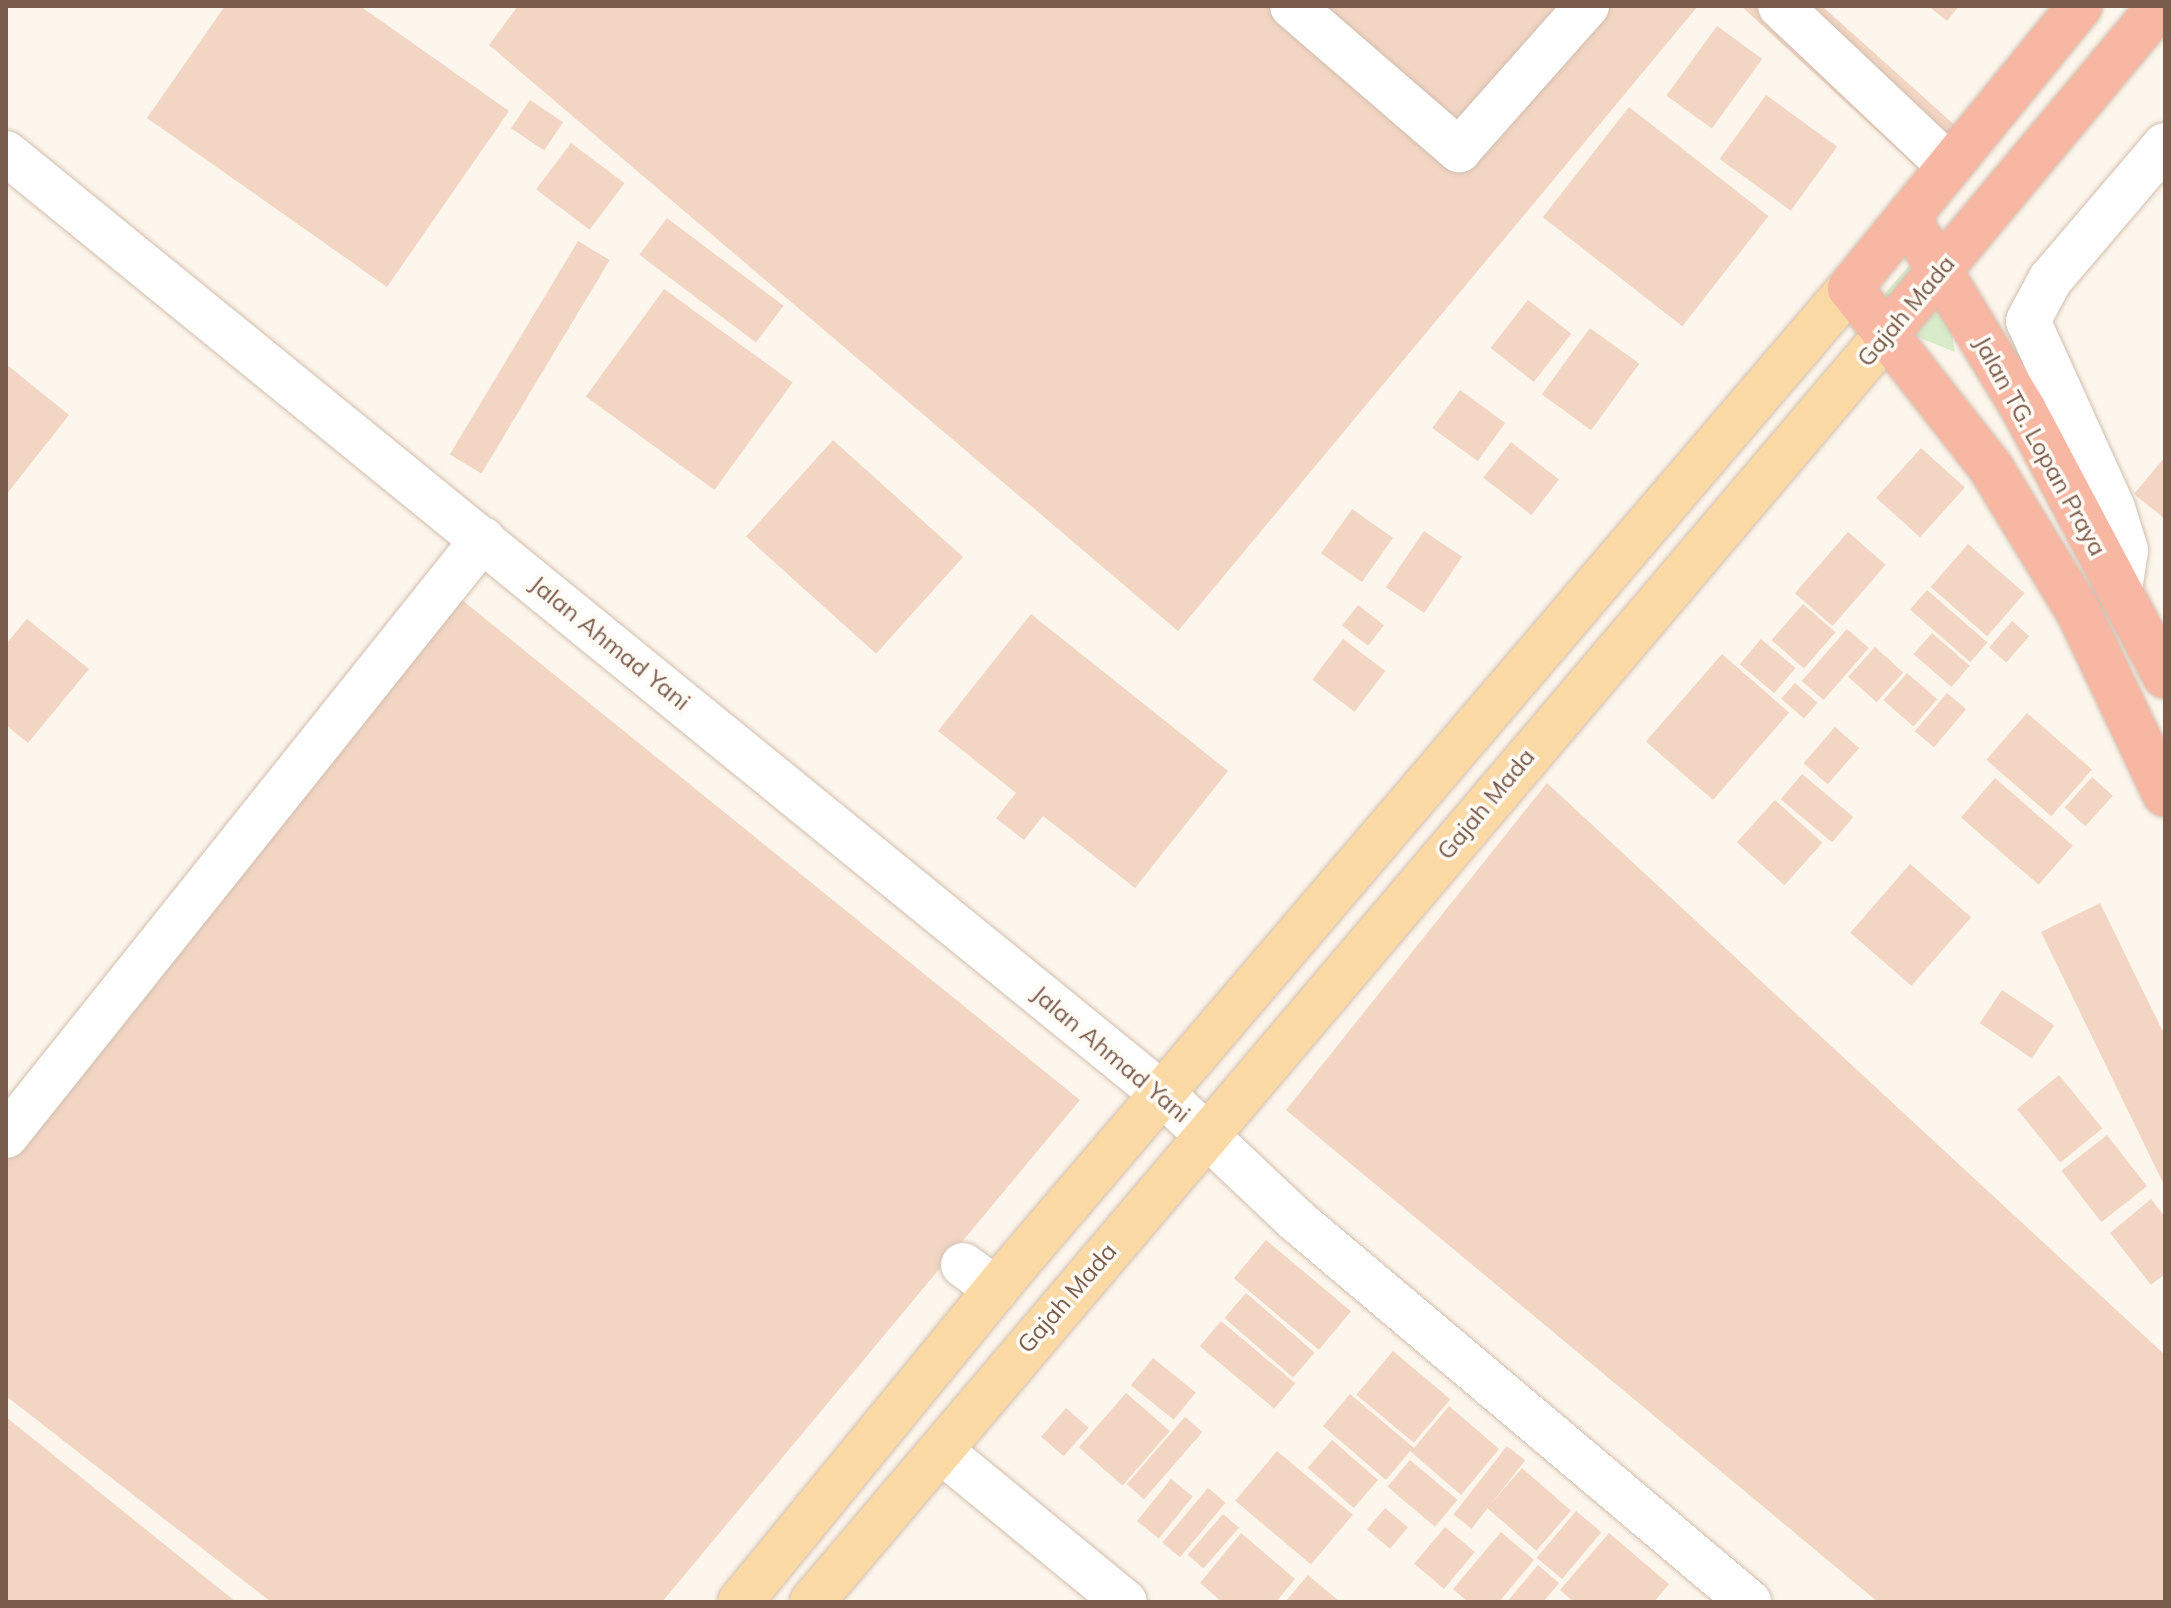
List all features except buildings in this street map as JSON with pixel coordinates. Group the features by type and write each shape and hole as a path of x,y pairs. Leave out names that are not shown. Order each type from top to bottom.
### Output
{"highway":[{"path":"1850,288 1909,220 1949,166 2080,6"},
{"name":"Gajah Mada","path":"1885,336 2158,20"},
{"name":"Jalan TG. Lopan Praya","path":"1909,220 2120,590 2165,676"},
{"name":"Jalan TG. Lopan Praya","path":"1850,288 1999,481 2078,611 2165,794"}],"main road":[{"path":"740,1602 979,1277 1166,1097 1850,288"},
{"name":"Gajah Mada","path":"812,1602 941,1451 1067,1294 1209,1139 1462,848 1885,336"}],"street":[{"path":"1292,6 1459,150 1587,6"},
{"path":"1780,6 1949,166"},
{"path":"2120,590 2126,550 2113,508 2028,321 2050,280 2165,145"},
{"name":"Jalan Ahmad Yani","path":"6,153 1166,1097 1209,1139 1725,1595"},
{"path":"6,1136 483,539"},
{"path":"941,1451 1125,1602"}],"green space":[{"path":"1933,238 1955,352 1865,316"}]}
